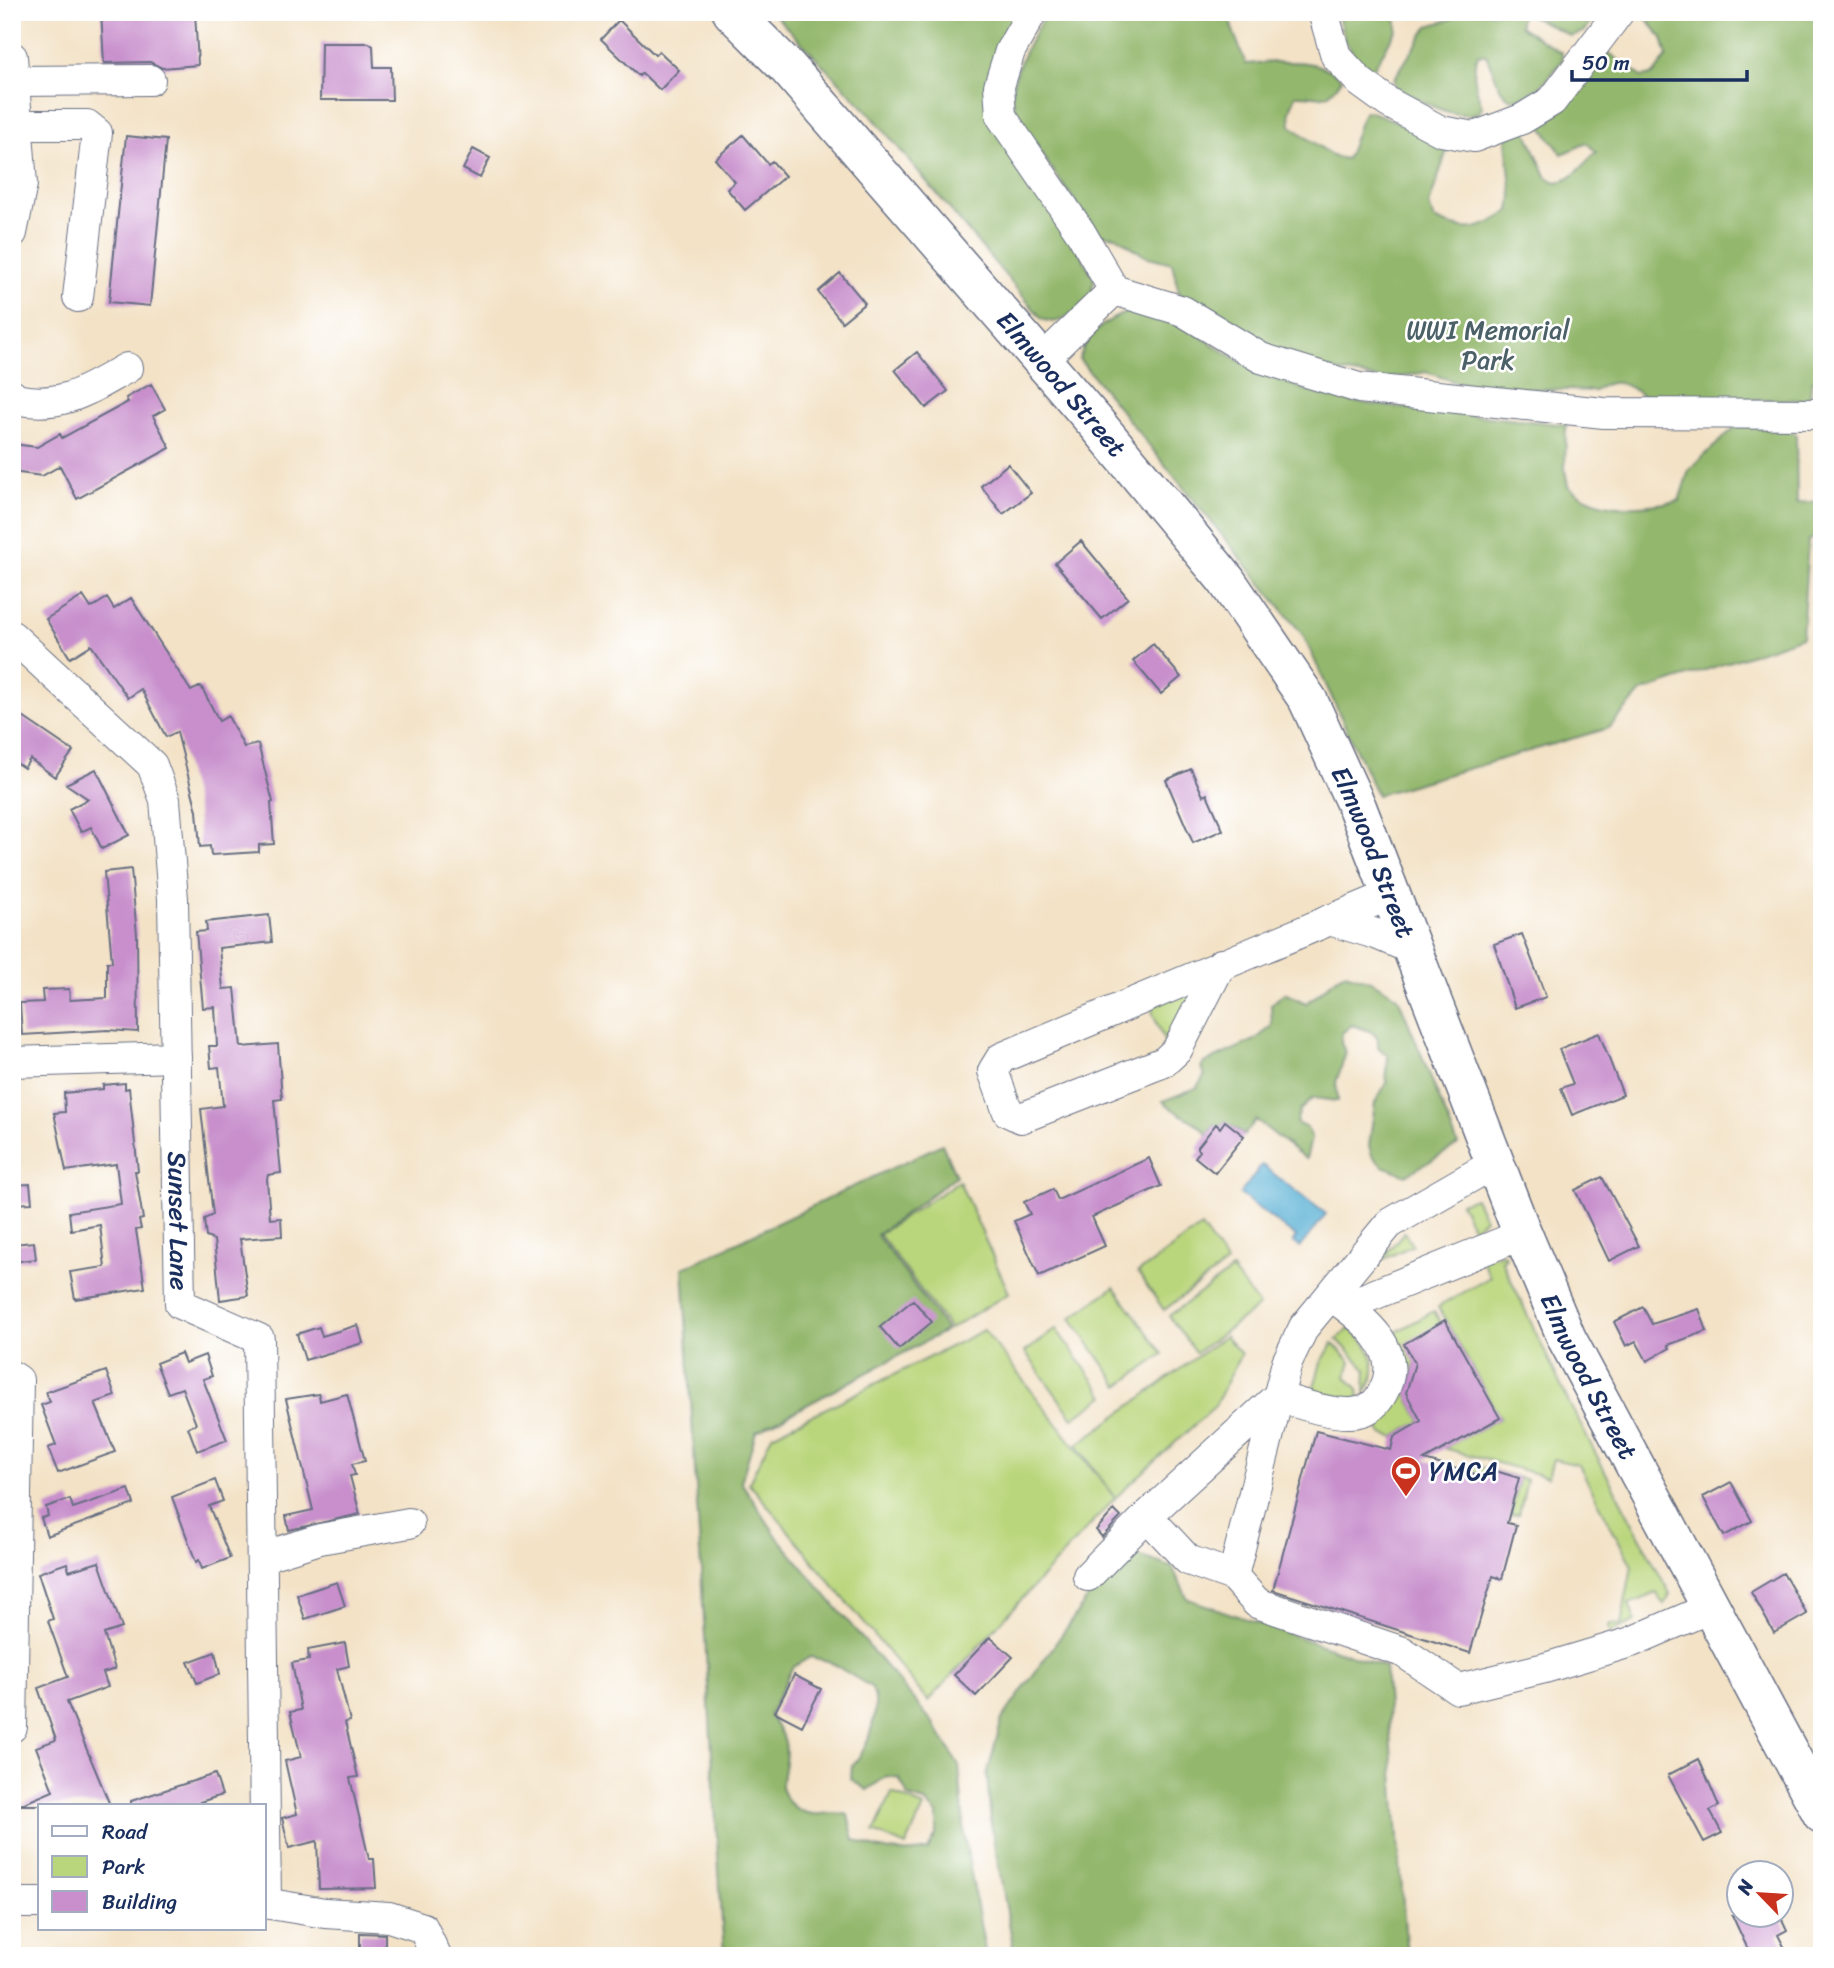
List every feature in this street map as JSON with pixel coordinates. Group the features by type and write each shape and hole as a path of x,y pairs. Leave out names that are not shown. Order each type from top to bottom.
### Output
{"main road":[{"name":"Elmwood Street","path":"732,12 788,68 1226,580 1308,700 1357,807 1495,1164 1567,1339 1822,1814"}],"street":[{"path":"1032,12 1010,51 999,86 1001,116 1081,233 1114,290 1183,311 1261,358 1359,388 1604,413 1822,414"},
{"path":"1322,12 1336,56 1360,82 1389,103 1441,131 1474,137 1522,119 1552,101 1619,12"},
{"path":"12,233 22,184 13,69 150,80"},
{"path":"18,125 87,125 97,134 78,297"},
{"path":"1041,361 1114,290"},
{"path":"13,398 37,404 70,399 127,368"},
{"name":"Sunset Lane","path":"12,636 152,765 166,812 173,899 180,1304 259,1339 264,1804"},
{"path":"1221,964 1177,1050 1164,1062 1021,1118 1008,1112 993,1071 1001,1058 1077,1028 1221,964 1392,894"},
{"path":"1329,920 1376,934 1414,950"},
{"path":"12,1062 176,1057"},
{"path":"1339,1301 1389,1224 1495,1164"},
{"path":"1233,1576 1277,1397 1287,1362 1304,1327 1339,1301 1523,1234"},
{"path":"1277,1397 1352,1413 1376,1403 1390,1374 1389,1360 1370,1324 1339,1301"},
{"path":"12,1376 18,1380 12,1727"},
{"path":"1088,1576 1147,1516 1277,1397"},
{"path":"1147,1516 1188,1560 1233,1576 1256,1604 1403,1652 1458,1689 1631,1642 1712,1607"},
{"path":"262,1557 320,1539 409,1523"},
{"path":"12,1903 38,1903"},
{"path":"266,1903 325,1913 389,1917 424,1928 436,1956"}],"green space":[{"path":"772,12 1021,12 990,80 1094,279 1091,298 1061,320 1055,322 1041,318 871,115"},
{"name":"WWI Memorial Park","path":"1047,12 1231,12 1232,28 1246,64 1310,64 1342,79 1326,95 1296,95 1290,111 1291,126 1334,157 1346,159 1365,111 1392,119 1449,144 1429,205 1434,219 1456,227 1473,228 1490,223 1510,211 1512,197 1506,137 1526,130 1546,176 1556,183 1573,175 1596,152 1587,143 1562,154 1542,127 1542,119 1605,50 1642,77 1653,75 1667,56 1662,38 1641,12 1822,12 1822,379 1812,381 1809,400 1647,398 1627,386 1615,383 1595,391 1487,387 1456,382 1426,372 1385,380 1288,362 1179,293 1172,263 1145,256 1116,236 1101,235 1049,165 1023,124 1012,95 1020,63"},
{"path":"1337,12 1389,12 1397,22 1397,29 1369,76 1345,41"},
{"path":"1458,12 1600,12 1583,32 1571,36 1525,13 1520,18 1520,26 1562,53 1562,61 1546,81 1533,91 1510,99 1501,90 1486,55 1479,54 1474,74 1482,107 1479,113 1457,114 1425,103 1395,87 1394,79 1428,26 1452,19"},
{"path":"1143,309 1190,330 1257,372 1308,391 1346,401 1566,425 1565,470 1568,486 1581,495 1607,505 1634,506 1679,501 1689,470 1736,426 1786,430 1796,434 1797,503 1822,501 1822,533 1808,541 1802,637 1641,692 1609,728 1377,795 1303,635 1079,359 1089,340 1103,325 1122,314"},
{"path":"1345,973 1371,981 1398,997 1458,1145 1406,1175 1382,1166 1372,1155 1369,1146 1375,1103 1386,1083 1388,1056 1378,1047 1378,1039 1372,1032 1352,1025 1342,1033 1341,1043 1346,1053 1336,1082 1338,1101 1313,1098 1300,1110 1296,1123 1307,1128 1311,1139 1306,1159 1256,1120 1244,1135 1225,1121 1220,1127 1215,1124 1207,1134 1163,1101 1196,1088 1205,1075 1201,1067 1204,1063 1255,1040 1272,1026 1271,1005 1284,993 1306,1003"},
{"path":"1202,984 1169,1041 1164,1041 1152,1011 1154,1006"},
{"path":"942,1144 956,1176 877,1235 947,1330 756,1432 741,1482 778,1538 934,1724 959,1765 965,1840 986,1956 724,1956 683,1268","holes":["810,1657 828,1661 871,1687 874,1695 872,1728 863,1750 852,1765 851,1779 867,1790 887,1776 899,1778 909,1797 925,1802 937,1814 937,1833 928,1850 899,1852 863,1844 854,1840 848,1815 807,1813 791,1804 785,1796 782,1788 785,1743 769,1715 792,1668"]},
{"path":"959,1181 1009,1293 950,1329 879,1234"},
{"path":"1475,1198 1485,1219 1473,1228 1460,1203"},
{"path":"1201,1227 1227,1263 1164,1310 1138,1273"},
{"path":"1404,1232 1413,1245 1380,1261"},
{"path":"1504,1254 1506,1257 1502,1261 1569,1403 1670,1594 1665,1605 1656,1593 1629,1604 1635,1621 1611,1632 1608,1628 1610,1624 1621,1625 1632,1566 1579,1465 1553,1459 1548,1477 1444,1448 1500,1418 1438,1307 1490,1277 1481,1258"},
{"path":"1232,1270 1259,1306 1196,1353 1169,1316"},
{"path":"1114,1287 1163,1354 1119,1386 1071,1318"},
{"path":"1434,1311 1441,1323 1415,1363 1406,1393 1421,1421 1394,1437 1382,1434 1375,1424 1395,1404 1404,1382 1404,1358 1396,1332"},
{"path":"1056,1329 1105,1396 1073,1418 1025,1352"},
{"path":"1349,1329 1364,1342 1373,1358 1373,1375 1365,1393 1366,1369 1337,1339"},
{"path":"984,1330 1115,1498 928,1701 749,1483 772,1435"},
{"path":"1225,1336 1241,1354 1215,1406 1115,1498 1077,1445"},
{"path":"1333,1343 1351,1362 1346,1377 1358,1389 1359,1397 1349,1400 1313,1390 1321,1363"},
{"path":"1470,1464 1527,1480 1519,1514 1511,1515 1519,1478 1489,1470 1486,1477 1460,1470"},
{"path":"1138,1556 1172,1567 1188,1599 1385,1667 1407,1956 1015,1956 991,1825 987,1775 1002,1719 1109,1568"},
{"path":"892,1793 924,1807 906,1846 874,1832"}],"water":[{"path":"1262,1165 1326,1214 1300,1247 1293,1242 1296,1237 1240,1194"}],"building":[{"path":"101,12 195,12 198,65 162,68 150,62 104,63"},
{"path":"619,20 655,55 659,51 679,70 660,90 642,73 639,76 601,39"},
{"path":"321,43 369,43 373,46 374,67 391,67 392,100 320,100"},
{"path":"743,135 768,164 772,161 785,176 745,210 727,189 735,182 715,159"},
{"path":"126,136 166,140 150,306 109,302"},
{"path":"473,149 490,158 480,178 463,169"},
{"path":"840,273 865,303 842,322 818,292"},
{"path":"917,352 948,391 926,408 895,370"},
{"path":"151,384 165,409 153,416 170,448 77,499 60,466 42,476 12,472 12,444 37,447 60,434 62,438 128,402 126,398"},
{"path":"1008,464 1031,493 1003,514 981,486"},
{"path":"1081,541 1128,598 1102,619 1055,563"},
{"path":"83,596 91,608 107,598 114,609 131,598 191,691 201,686 219,721 228,716 244,747 258,744 273,802 274,844 259,845 259,852 211,855 210,846 200,847 197,811 177,732 166,737 141,689 128,698 91,645 70,658 46,619"},
{"path":"1153,644 1181,677 1161,694 1133,661"},
{"path":"20,715 73,751 55,777 30,759 24,768 12,760 12,727"},
{"path":"96,769 129,835 102,849 91,827 81,832 69,809 88,799 66,784"},
{"path":"1191,769 1203,796 1207,794 1223,830 1193,843 1166,780"},
{"path":"131,869 137,935 138,1032 108,1030 22,1035 20,1003 43,1002 42,990 69,989 70,1000 107,998 107,962 112,962 104,872"},
{"path":"269,915 272,942 219,948 223,989 235,988 241,1047 278,1044 282,1099 274,1100 281,1173 268,1175 267,1179 270,1219 281,1218 282,1236 240,1239 248,1296 220,1300 214,1240 206,1237 204,1219 213,1215 201,1109 223,1106 219,1067 211,1068 209,1046 217,1046 215,1007 203,1008 196,932 207,931 206,922"},
{"path":"1522,934 1546,997 1515,1008 1494,944"},
{"path":"1599,1033 1623,1095 1572,1115 1561,1088 1573,1084 1559,1049"},
{"path":"125,1083 125,1089 129,1088 138,1171 135,1171 143,1219 139,1220 141,1229 136,1230 145,1288 75,1299 70,1272 105,1267 100,1225 71,1230 69,1212 121,1204 116,1164 66,1171 54,1113 65,1112 64,1093 103,1089 103,1085"},
{"path":"1225,1121 1244,1136 1215,1173 1195,1157 1200,1151 1197,1148 1216,1124 1220,1128"},
{"path":"1149,1158 1161,1186 1092,1217 1105,1246 1039,1276 1014,1221 1030,1214 1024,1202 1053,1189 1058,1200"},
{"path":"1602,1177 1639,1246 1609,1261 1575,1190"},
{"path":"30,1184 32,1203 12,1204 12,1185"},
{"path":"34,1242 36,1259 12,1262 12,1244"},
{"path":"913,1300 932,1322 899,1349 880,1327"},
{"path":"1643,1307 1652,1324 1699,1309 1707,1331 1668,1345 1670,1348 1647,1361 1636,1341 1626,1346 1614,1322"},
{"name":"YMCA","path":"1445,1320 1500,1418 1424,1460 1486,1477 1489,1469 1519,1478 1507,1523 1516,1525 1502,1579 1493,1576 1470,1653 1273,1590 1316,1431 1391,1450 1394,1437 1421,1421 1406,1393 1415,1363 1404,1344"},
{"path":"358,1325 363,1343 305,1360 297,1334 319,1327 322,1336"},
{"path":"181,1353 185,1363 205,1355 212,1376 203,1379 227,1440 197,1451 188,1427 196,1424 182,1388 168,1393 156,1363"},
{"path":"106,1371 115,1396 95,1403 115,1452 58,1473 48,1448 56,1445 41,1405 50,1402 46,1392"},
{"path":"319,1394 320,1401 347,1394 365,1461 352,1464 355,1475 350,1476 360,1514 289,1530 286,1516 313,1510 286,1399"},
{"path":"215,1480 223,1501 209,1506 230,1558 202,1569 199,1560 196,1562 172,1497"},
{"path":"1731,1482 1752,1521 1724,1536 1703,1497"},
{"path":"129,1489 134,1504 47,1536 41,1518 48,1516 46,1507 70,1499 73,1508"},
{"path":"1114,1510 1121,1517 1102,1537 1096,1530"},
{"path":"99,1562 122,1628 104,1634 115,1669 103,1673 108,1687 67,1702 110,1804 20,1805 53,1791 36,1747 56,1740 38,1688 68,1677 48,1621 53,1619 38,1573 67,1563 69,1571"},
{"path":"1783,1573 1807,1614 1774,1633 1751,1592"},
{"path":"337,1582 345,1606 305,1619 297,1595"},
{"path":"990,1637 1013,1657 976,1696 954,1675"},
{"path":"345,1643 349,1666 337,1669 350,1721 345,1722 358,1777 350,1778 369,1859 374,1859 376,1888 319,1889 317,1841 289,1848 282,1818 297,1814 285,1761 301,1757 290,1712 301,1710 292,1663 309,1660 308,1650"},
{"path":"215,1652 220,1674 197,1683 188,1662"},
{"path":"794,1675 821,1689 802,1726 775,1712"},
{"path":"1699,1759 1719,1806 1710,1811 1722,1833 1704,1842 1668,1775"},
{"path":"215,1774 222,1795 200,1802 201,1804 131,1804 131,1801"},
{"path":"1739,1930 1787,1930 1778,1935 1789,1956 1751,1956"},
{"path":"360,1933 385,1934 385,1954 360,1954"}],"place":[{"name":"YMCA","path":"1406,1498"}]}
